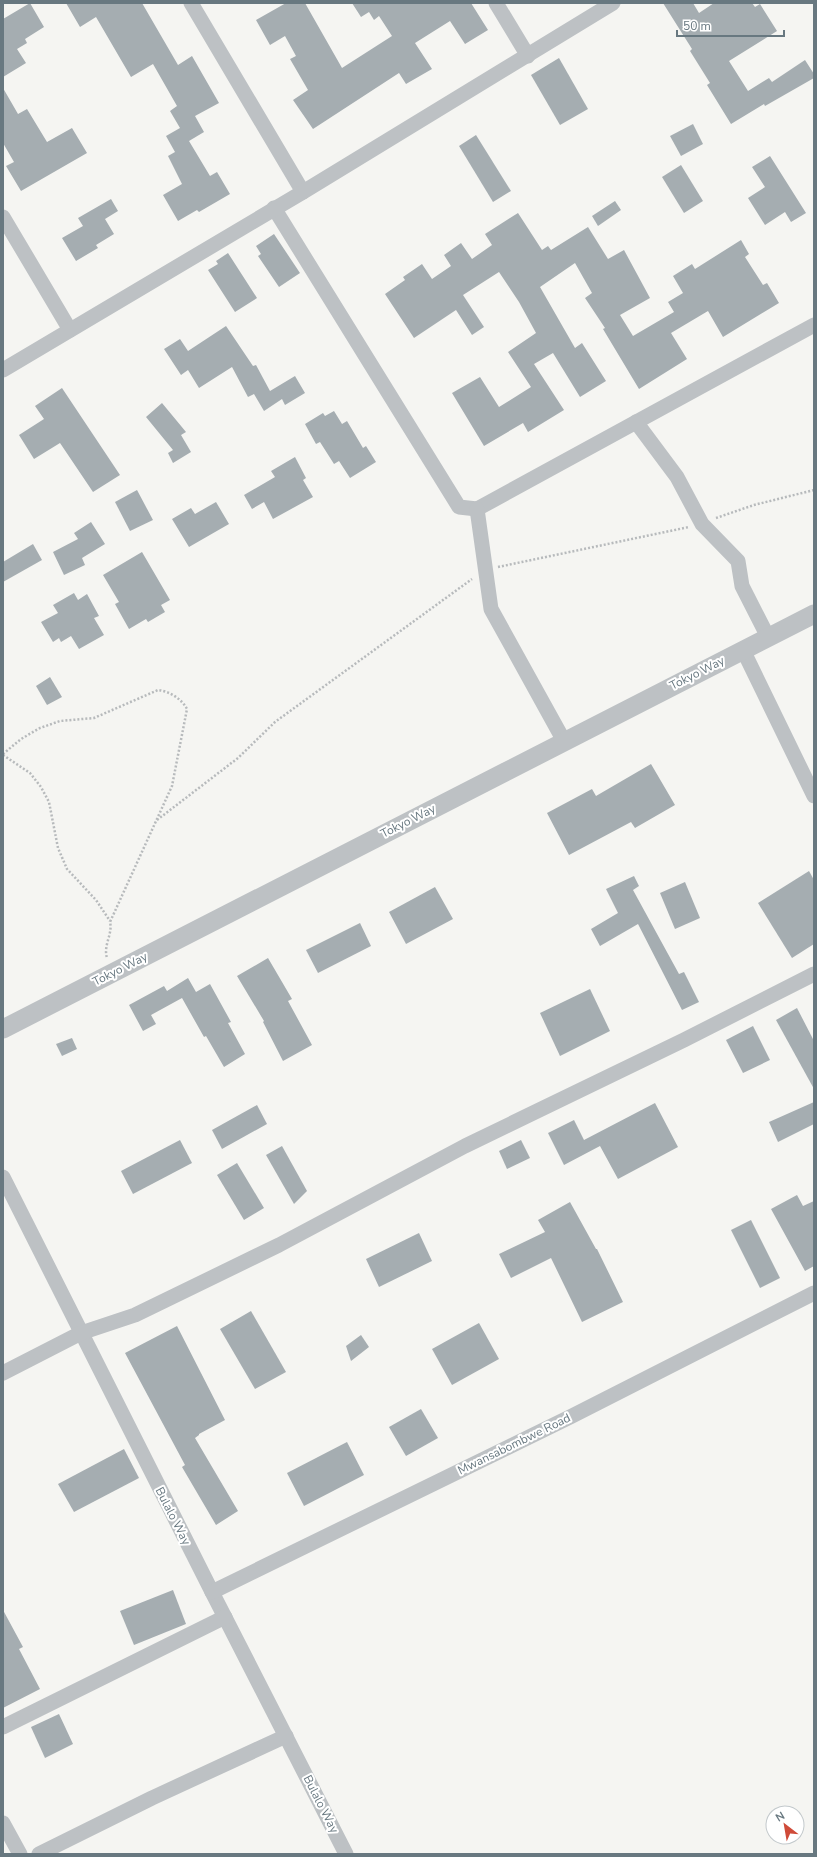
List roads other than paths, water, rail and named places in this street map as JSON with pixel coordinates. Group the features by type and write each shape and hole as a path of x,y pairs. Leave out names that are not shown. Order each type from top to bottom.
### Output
{"street":[{"path":"191,3 302,192"},
{"path":"496,3 528,56"},
{"path":"3,370 302,192 613,3"},
{"path":"274,208 458,507 477,509 814,325"},
{"path":"3,217 70,330"},
{"path":"636,422 666,465 677,477 702,524 738,561 742,586 768,637"},
{"path":"477,509 491,609 564,741"},
{"name":"Tokyo Way","path":"3,1029 814,614"},
{"path":"744,650 814,796"},
{"path":"3,1373 81,1333 135,1315 279,1245 465,1146 684,1040 814,974"},
{"name":"Bulalo Way","path":"3,1177 225,1618 346,1854"},
{"name":"Mwansabombwe Road","path":"212,1592 572,1416 814,1293"},
{"path":"3,1727 225,1618"},
{"path":"39,1854 152,1798 286,1736"},
{"path":"3,1823 20,1854"}]}
